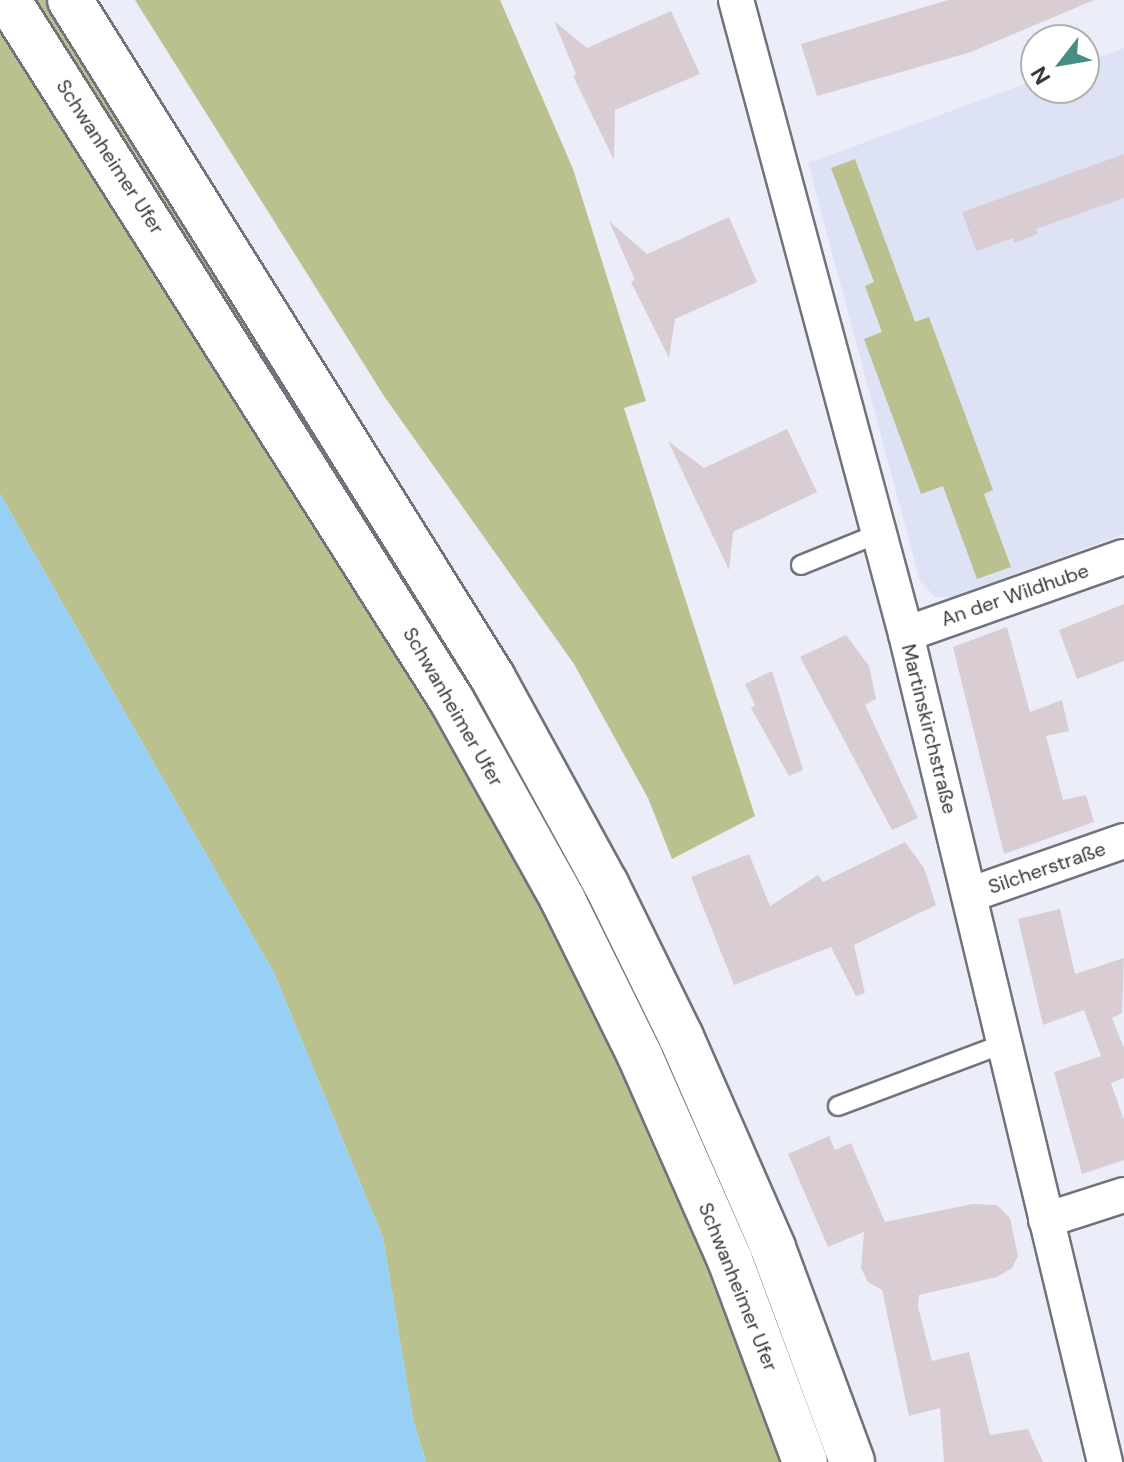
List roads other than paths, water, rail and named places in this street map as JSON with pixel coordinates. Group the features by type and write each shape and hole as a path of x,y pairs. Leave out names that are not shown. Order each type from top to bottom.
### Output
{"main road":[{"name":"Schwanheimer Ufer","path":"8,0 452,701 563,900 640,1056 730,1260 805,1462"},
{"path":"70,0 493,678 606,884 681,1037 773,1248 852,1462"}],"street":[{"name":"Martinskirchstraße","path":"736,0 906,634 1105,1462"},
{"name":"An der Wildhube","path":"906,634 1124,557"},
{"name":"Silcherstraße","path":"969,895 1124,841"},
{"path":"1046,1220 1124,1195"}],"lane":[{"path":"801,565 880,533"},
{"path":"838,1106 1006,1043"}],"water":[{"path":"0,494 274,973 383,1238 413,1420 426,1462 0,1462"}]}
